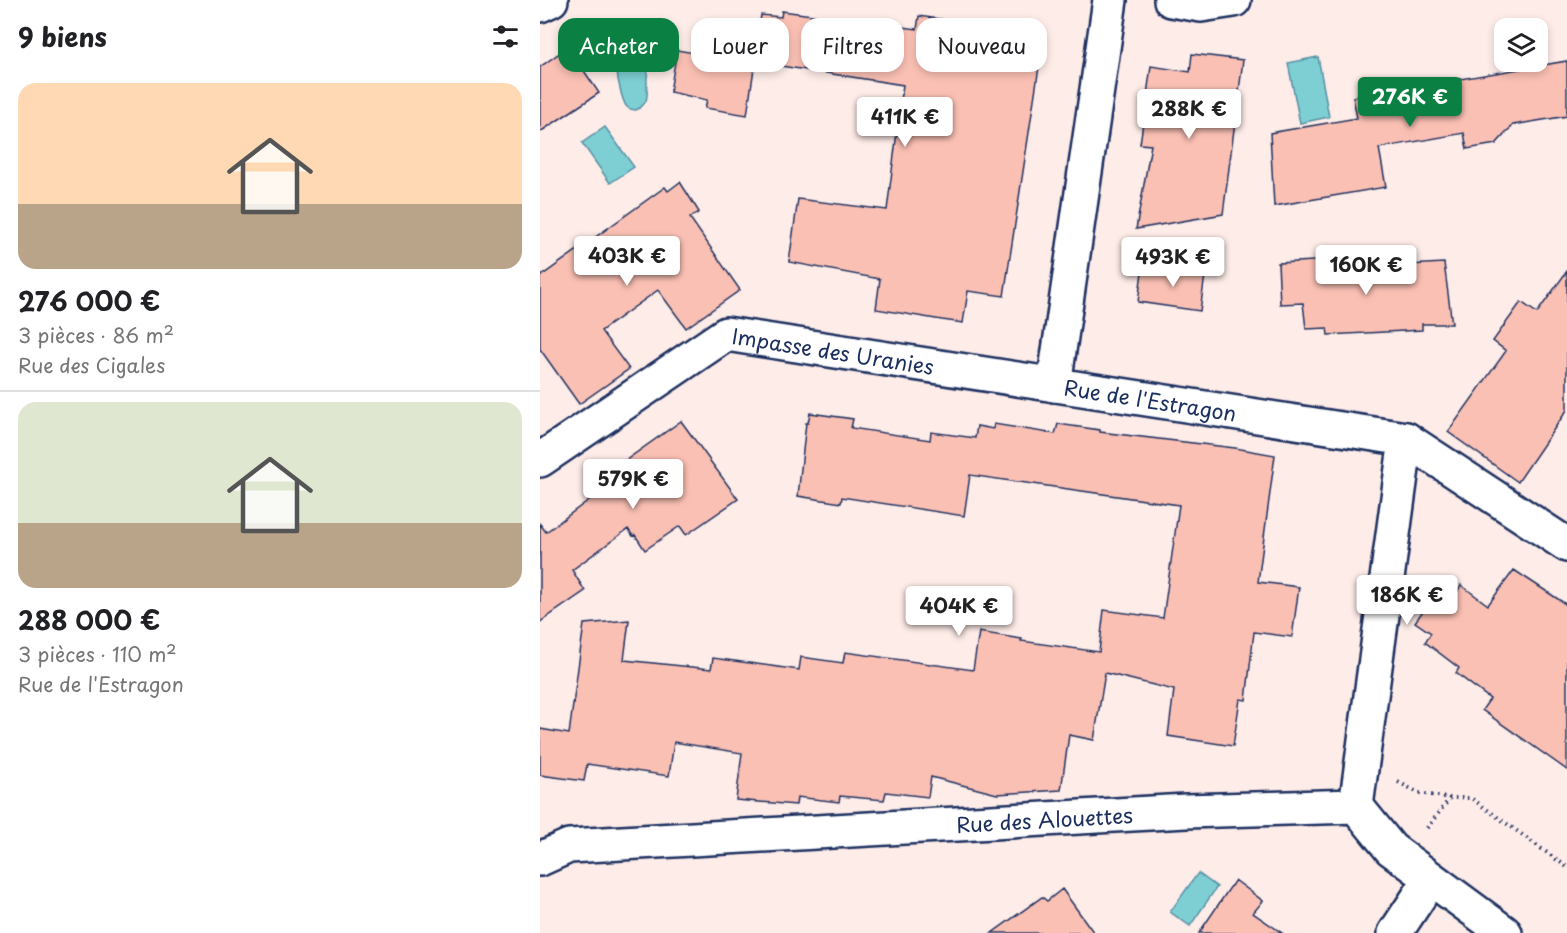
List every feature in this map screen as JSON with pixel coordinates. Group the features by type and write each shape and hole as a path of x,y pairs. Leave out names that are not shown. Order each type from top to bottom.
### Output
{"street":[{"path":"540,5 551,0"},
{"name":"Rue de l'Estragon","path":"1110,0 1054,385 1406,439 1567,545"},
{"path":"1171,0 1201,5 1234,0"},
{"name":"Impasse des Uranies","path":"540,460 726,334 1054,385"},
{"path":"1406,439 1356,806 1391,849 1430,880 1505,933"},
{"name":"Rue des Alouettes","path":"540,860 570,846 1186,812 1356,806"},
{"path":"1395,933 1430,880"}],"path":[{"path":"1363,765 1419,793 1450,798 1471,798 1567,867"}],"water":[{"path":"1318,57 1329,117 1300,123 1288,63"},
{"path":"618,72 648,72 646,100 636,110 627,107 619,86"},
{"path":"605,127 634,167 610,183 582,143"},
{"path":"1198,873 1217,887 1190,926 1170,912"}],"building":[{"path":"782,11 834,18 801,18 801,69 789,67 789,18 761,18 761,15 781,17"},
{"path":"904,27 916,29 916,72 1038,72 1004,296 968,291 963,323 876,309 880,279 789,262 798,199 887,210 903,85 819,72 904,72"},
{"path":"679,50 691,52 691,72 753,72 747,115 705,108 707,100 670,92 673,72 679,72"},
{"path":"558,54 558,72 585,72 599,93 540,132 540,67"},
{"path":"1192,54 1243,60 1223,214 1136,229 1151,145 1140,144 1151,66 1190,72"},
{"path":"1567,61 1567,116 1513,125 1496,144 1467,149 1464,133 1379,148 1386,187 1274,206 1270,133 1357,118 1353,97 1502,72 1548,72 1548,64"},
{"path":"680,182 699,212 690,218 740,290 686,328 658,290 601,331 629,369 579,404 540,349 540,277 665,187 668,191"},
{"path":"1350,259 1351,268 1444,263 1452,324 1422,324 1422,330 1328,335 1327,328 1306,329 1303,303 1280,304 1278,263"},
{"path":"1206,268 1200,311 1138,302 1142,272"},
{"path":"1567,271 1567,410 1518,482 1448,432 1506,351 1493,341 1521,302 1537,313"},
{"path":"810,413 853,419 851,428 930,440 931,432 975,438 977,426 993,429 994,424 1055,434 1058,424 1100,430 1100,432 1275,455 1258,582 1299,587 1292,637 1254,632 1246,700 1240,699 1233,746 1168,736 1174,690 1105,673 1094,740 1069,735 1061,790 997,794 931,777 928,797 886,792 884,800 840,796 839,802 797,797 796,805 736,800 742,753 674,742 669,776 587,764 584,781 540,775 540,729 569,734 584,624 629,620 624,660 711,669 713,658 799,670 801,657 843,663 845,652 973,670 979,632 1022,639 1021,641 1099,652 1104,610 1163,618 1179,505 970,475 964,516 842,497 841,503 798,496 806,423 808,423"},
{"path":"681,421 738,499 686,535 680,526 645,550 628,529 572,570 585,591 540,622 540,524 546,532 601,491 594,483"},
{"path":"1514,570 1567,605 1567,770 1482,710 1490,699 1456,673 1459,668 1425,642 1431,633 1415,622 1437,591 1452,601 1461,585 1488,605"},
{"path":"1235,880 1263,901 1253,913 1282,933 1199,933"},
{"path":"1062,889 1094,933 992,933 1042,897 1047,901"}]}
